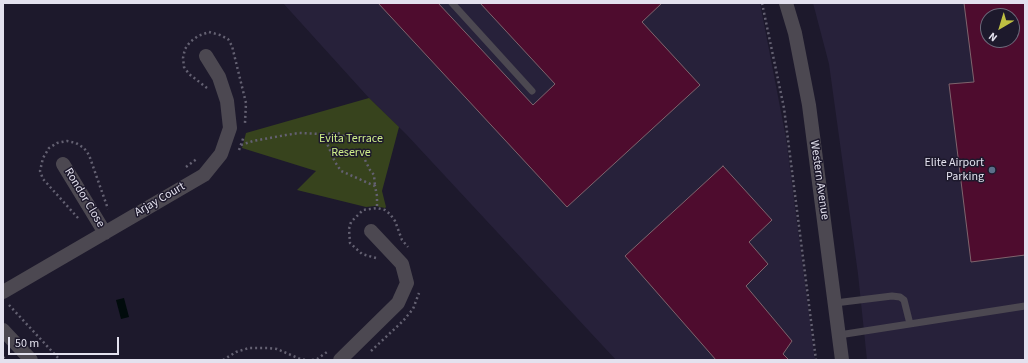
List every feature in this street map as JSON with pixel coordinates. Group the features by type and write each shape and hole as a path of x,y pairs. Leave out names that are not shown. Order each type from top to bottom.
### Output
{"street":[{"name":"Western Avenue","path":"786,3 795,33 803,72 818,168 842,360"},
{"name":"Arjay Court","path":"5,297 105,233 204,175 221,154 230,128 227,101 219,77 206,56"},
{"name":"Rondor Close","path":"63,164 105,233"},
{"path":"340,360 398,303 407,283 402,264 371,231"},
{"path":"3,330 31,360"}],"lane":[{"path":"452,3 532,91"},
{"path":"835,303 892,296 900,297 904,300 910,324"},
{"path":"839,335 1025,306"}],"path":[{"path":"762,3 784,108 816,360"},
{"path":"209,91 189,74 184,67 183,58 185,49 190,42 198,36 209,32 220,34 228,39 232,46 246,103 245,128"},
{"path":"241,145 253,141 298,134 338,133 347,138"},
{"path":"323,134 335,162 341,171 375,186"},
{"path":"238,152 244,135"},
{"path":"181,170 203,154"},
{"path":"365,160 370,170 374,174 377,208"},
{"path":"379,259 362,254 350,243 349,233 351,222 363,210 377,208 390,214 395,221 402,240 412,253"},
{"path":"368,355 404,321 413,309 419,297 420,290"},
{"path":"5,297 10,306 60,360"},
{"path":"10,306 17,302"},
{"path":"223,360 236,352 249,348 268,348 277,349 300,359 307,360"},
{"path":"312,360 318,359 329,350"},
{"path":"3,357 6,360"}],"shaded area":[{"path":"283,3 760,3 786,138 815,360 616,360 406,134 369,98"},
{"path":"813,3 1025,3 1025,360 867,360 858,274 829,64"},
{"path":"124,298 129,317 121,319 116,300"}],"green space":[{"name":"Evita Terrace Reserve","path":"369,98 399,127 382,191 385,208 375,206 366,207 297,190 316,171 242,148 246,133"}],"building":[{"path":"378,3 438,3 533,105 555,84 480,3 662,3 642,22 700,85 567,207"},
{"name":"Elite Airport Parking","path":"964,3 1025,3 1025,255 971,262 949,84 974,82"},
{"path":"723,166 772,220 749,242 768,264 746,286 792,341 783,354 789,360 716,360 625,256"}],"place":[{"name":"Elite Airport Parking","path":"992,170"}]}
